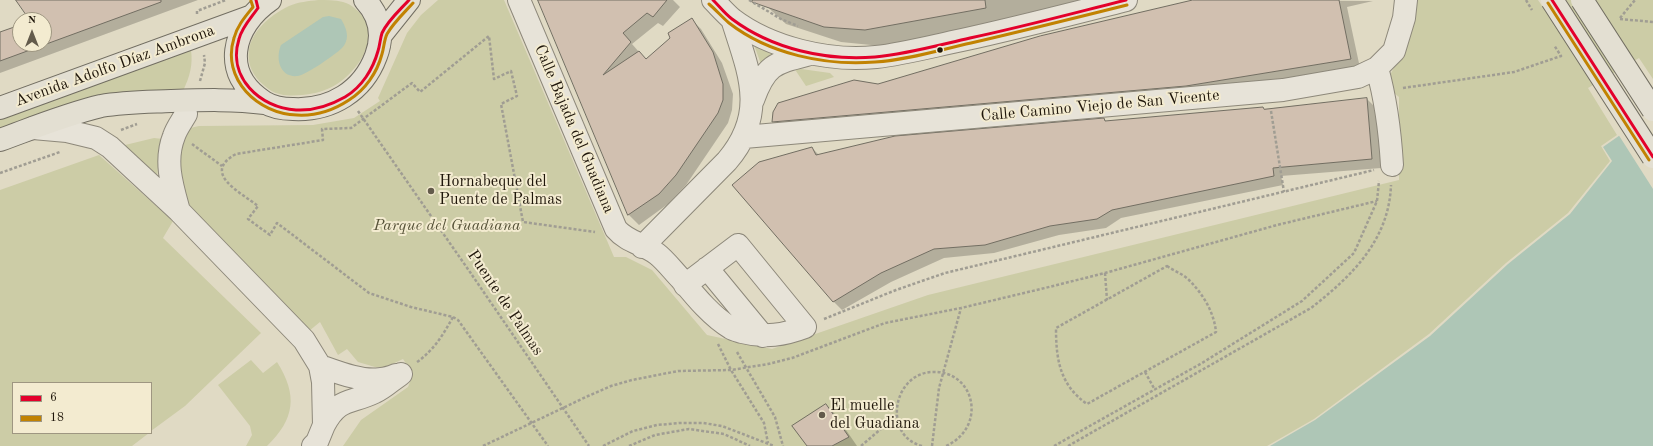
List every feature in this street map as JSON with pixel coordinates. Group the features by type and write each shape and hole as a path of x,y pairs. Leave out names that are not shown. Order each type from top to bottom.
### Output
{"main road":[{"path":"270,0 258,8 242,28 237,43 236,59 242,78 251,92 265,102 285,109 307,110 326,105 347,96 367,75 373,65 379,48 381,35 378,21 372,8 364,0"},
{"path":"381,35 409,0"},
{"path":"1552,0 1653,157"},
{"path":"1582,0 1653,110"},
{"name":"Avenida Adolfo Díaz Ambrona","path":"0,108 252,16"},
{"name":"Avenida Adolfo Díaz Ambrona","path":"0,140 101,106 133,102 237,100 265,102"}],"street":[{"name":"Calle Bajada del Guadiana","path":"519,0 616,229 626,238 657,254 715,316 732,329"},
{"path":"713,0 732,19 772,41 791,48 836,58 874,58 893,55 996,33 1126,0"},
{"name":"Calle Camino Viejo de San Vicente","path":"744,137 1268,91 1358,77 1377,68 1394,51 1404,18 1406,0"},
{"path":"732,19 750,76 753,101"},
{"path":"642,247 736,150 744,137 760,80 766,72 783,61 811,53"},
{"path":"1377,68 1384,93 1390,132 1386,166"},
{"path":"179,211 171,183 169,167 170,150 174,136 186,114"},
{"path":"33,128 67,131 96,138 110,147 179,211 304,340 320,366 323,382 324,425"},
{"path":"685,284 738,245 805,327 789,333 763,336 753,335 732,329"},
{"path":"707,268 763,336"},
{"path":"320,366 340,373 379,380 401,374"},
{"path":"313,446 317,442 331,412 342,404 375,392 401,374"}],"path":[{"path":"749,0 781,19 802,28"},
{"path":"1635,0 1620,19 1653,22"},
{"path":"548,446 458,320 452,317 411,307 369,293 277,223 270,235 248,219 258,206 225,180 222,173 222,166 227,159 236,154 323,140 322,129 351,128 412,83 420,92 489,36 494,79 511,72 517,96 501,104 524,222 606,233 616,229"},
{"path":"1397,89 1514,72 1561,56"},
{"path":"1268,91 1284,192"},
{"name":"Puente de Palmas","path":"347,96 589,446"},
{"path":"186,114 190,142 222,166"},
{"path":"96,138 144,122"},
{"path":"0,173 66,149"},
{"path":"805,327 896,290 945,273 1284,192 1386,166"},
{"path":"1054,446 1155,390 1302,301 1354,252 1377,201 1386,166"},
{"path":"1068,446 1312,308 1334,290 1358,267 1373,244 1386,219 1391,195 1386,166"},
{"path":"483,446 588,396 611,386 632,380 678,371 731,370 746,368 792,358 885,323 961,308 1105,273 1277,225 1377,201"},
{"path":"1167,266 1188,279 1205,299 1215,323 1216,332 1145,372 1087,404 1078,397 1063,376 1056,353 1056,328 1167,266"},
{"path":"1105,273 1107,300"},
{"path":"932,446 939,388 961,308"},
{"path":"401,374 433,350 452,317"},
{"path":"732,329 727,335 775,417 783,446"},
{"path":"922,446 908,438 900,428 896,416 896,404 900,392 908,382 918,375 930,372 943,373 955,378 964,386 970,397 972,409 971,422 965,433 956,442 946,446"},
{"path":"1145,372 1155,390"},
{"path":"861,446 896,416"},
{"path":"603,446 633,431 657,425 703,423 722,426 774,446"},
{"path":"629,446 655,436 690,429 724,434 750,446"}],"green space":[{"path":"318,0 334,0 349,4 362,15 368,27 367,46 363,55 352,72 329,89 306,95 285,95 274,92 259,81 250,66 249,52 254,35 266,21 281,10 296,4"},
{"name":"Parque del Guadiana","path":"438,0 504,0 614,257 626,257 652,270 707,335 772,349 928,295 1399,180 1399,97 1394,93 1389,77 1408,41 1413,0 1538,0 1547,13 1567,0 1653,0 1653,79 1639,58 1588,88 1617,135 1601,146 1610,161 1568,213 1506,263 1429,334 1314,419 1267,446 343,446 361,420 408,387 413,374 403,359 386,367 375,367 358,362 347,349 338,355 320,322 309,331 189,207 175,161 186,129 199,126 313,125 354,118 380,101 378,98 407,33 421,15"},
{"path":"753,42 779,56 762,67"},
{"path":"191,50 192,61 183,91 0,129 0,118"},
{"path":"794,68 830,73 834,77 806,86"},
{"path":"154,138 163,139 159,150 157,181 121,146"},
{"path":"99,155 173,221 163,238 261,333 185,406 152,430 152,382 12,382 12,434 148,434 132,446 0,446 0,190"},
{"path":"251,360 263,373 277,362 288,385 290,406 288,416 276,436 267,446 246,446 252,435 250,426 218,385"}],"shaded area":[{"path":"329,16 341,19 344,25 347,39 343,47 321,64 302,75 292,76 283,71 279,61 279,50 281,45 323,17"},
{"path":"1653,112 1653,446 1270,446 1315,420 1430,336 1508,264 1570,214 1612,161 1603,147"}],"pier":[{"path":"1653,110 1653,189 1618,134"}],"building":[{"path":"16,0 161,0 161,2 52,42 52,12 24,12"},
{"path":"538,0 667,0 653,17 647,13 623,33 631,42 603,75 639,51 646,59 670,38 668,33 692,18 713,52 723,84 723,100 718,113 676,175 659,194 628,215"},
{"path":"753,0 985,0 986,8 865,30 824,27 752,2"},
{"path":"1193,0 1339,0 1351,59 1186,86 772,122 773,112 778,103 854,80 878,84 1040,36"},
{"path":"12,28 12,52 25,52 0,61 0,32"},
{"path":"1367,98 1372,159 1273,168 1274,176 1112,210 1097,219 1050,226 985,245 934,249 881,273 833,302 732,185 759,162 812,147 816,155 895,136 1104,118 1105,121 1263,107 1264,109"},
{"name":"El muelle del Guadiana","path":"826,404 849,437 832,446 807,446 792,426"}],"transit line":[{"name":"6","path":"256,0 258,8 242,30 239,39 237,53 238,66 242,78 259,97 283,108 296,110 322,107 334,103 357,88 370,71 376,58 382,33 391,19 409,0"},
{"name":"6","path":"713,0 729,17 764,38 800,51 819,55 856,58 887,56 923,49 1028,25 1126,0"},
{"name":"6","path":"1552,0 1653,157"},
{"name":"18","path":"251,1 253,7 237,30 231,53 233,67 238,80 246,92 256,101 283,113 297,115 317,113 331,109 355,96 374,74 380,61 387,34 413,3"},
{"name":"18","path":"1548,3 1649,160"},
{"name":"18","path":"709,4 729,23 762,43 798,56 817,60 856,63 887,61 911,57 1127,5"}],"place":[{"name":"Hornabeque del Puente de Palmas","path":"431,191"},
{"name":"El muelle del Guadiana","path":"822,415"}]}
